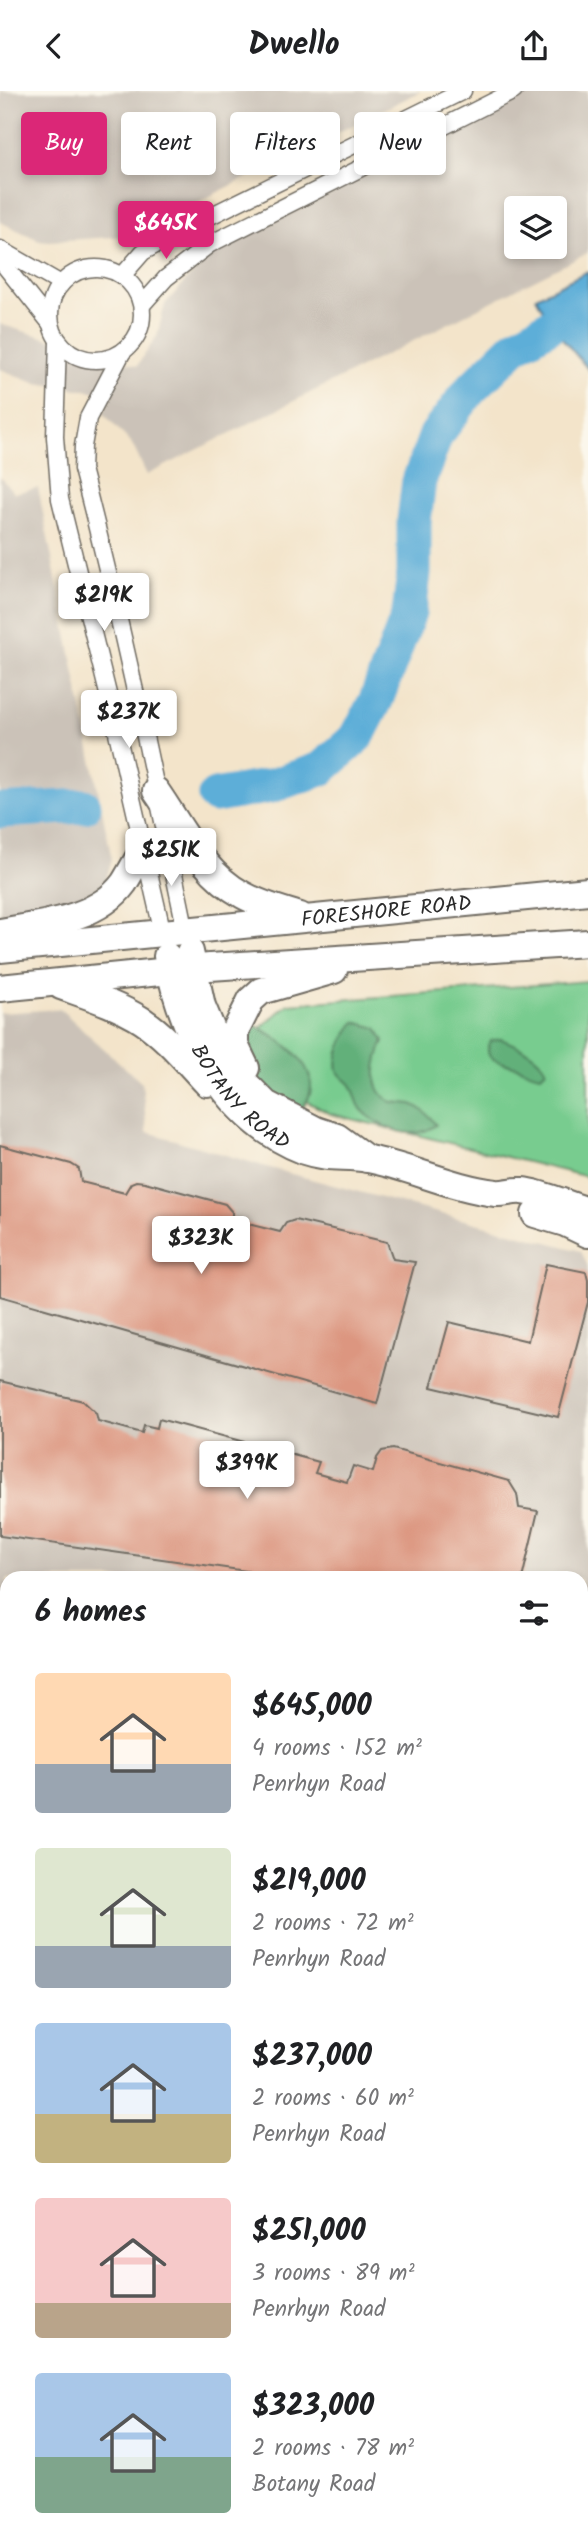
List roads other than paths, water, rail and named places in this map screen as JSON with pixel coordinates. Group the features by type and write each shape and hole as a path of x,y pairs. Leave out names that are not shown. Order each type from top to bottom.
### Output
{"main road":[{"path":"156,791 202,860 230,887 245,896 308,919"},
{"path":"0,932 45,924 97,908 123,884 143,850"},
{"name":"FORESHORE ROAD","path":"174,933 588,891"},
{"path":"0,949 174,933"},
{"name":"BOTANY ROAD","path":"174,933 181,970 180,1009 202,1056 237,1106 260,1126 306,1151 334,1158 367,1159 497,1194 517,1209 565,1223 588,1234"},
{"name":"FORESHORE ROAD","path":"181,970 588,943"},
{"path":"300,1121 253,1079 242,1062 235,1032 242,1015 251,1000 261,991 389,955"},
{"path":"0,988 181,970"},
{"name":"BOTANY ROAD","path":"181,970 202,1006 212,1030 246,1084 266,1104 337,1137 367,1159"},
{"path":"53,983 98,999 145,1023 213,1089 237,1106"},
{"name":"BOTANY ROAD","path":"497,1194 521,1191 588,1211"}],"street":[{"path":"122,276 143,252 192,225 463,91"},
{"path":"142,305 166,278 210,244 514,91"},
{"path":"0,249 61,284"},
{"path":"0,260 51,324 58,341 55,437 60,499 143,850 174,933"},
{"path":"51,324 51,303 61,284 70,276 87,269 96,268 122,276 135,288 142,305 142,323 135,340 122,353 88,418 82,469 143,717 156,791 174,933"},
{"path":"58,341 71,353 88,360 106,360 122,353"}],"water":[{"path":"588,271 588,369 551,325 536,297"}],"waterway":[{"path":"215,796 271,786 321,769 357,737 376,700 409,613 419,481 436,435 470,390 515,346 551,325"},
{"path":"0,811 84,806"}]}
